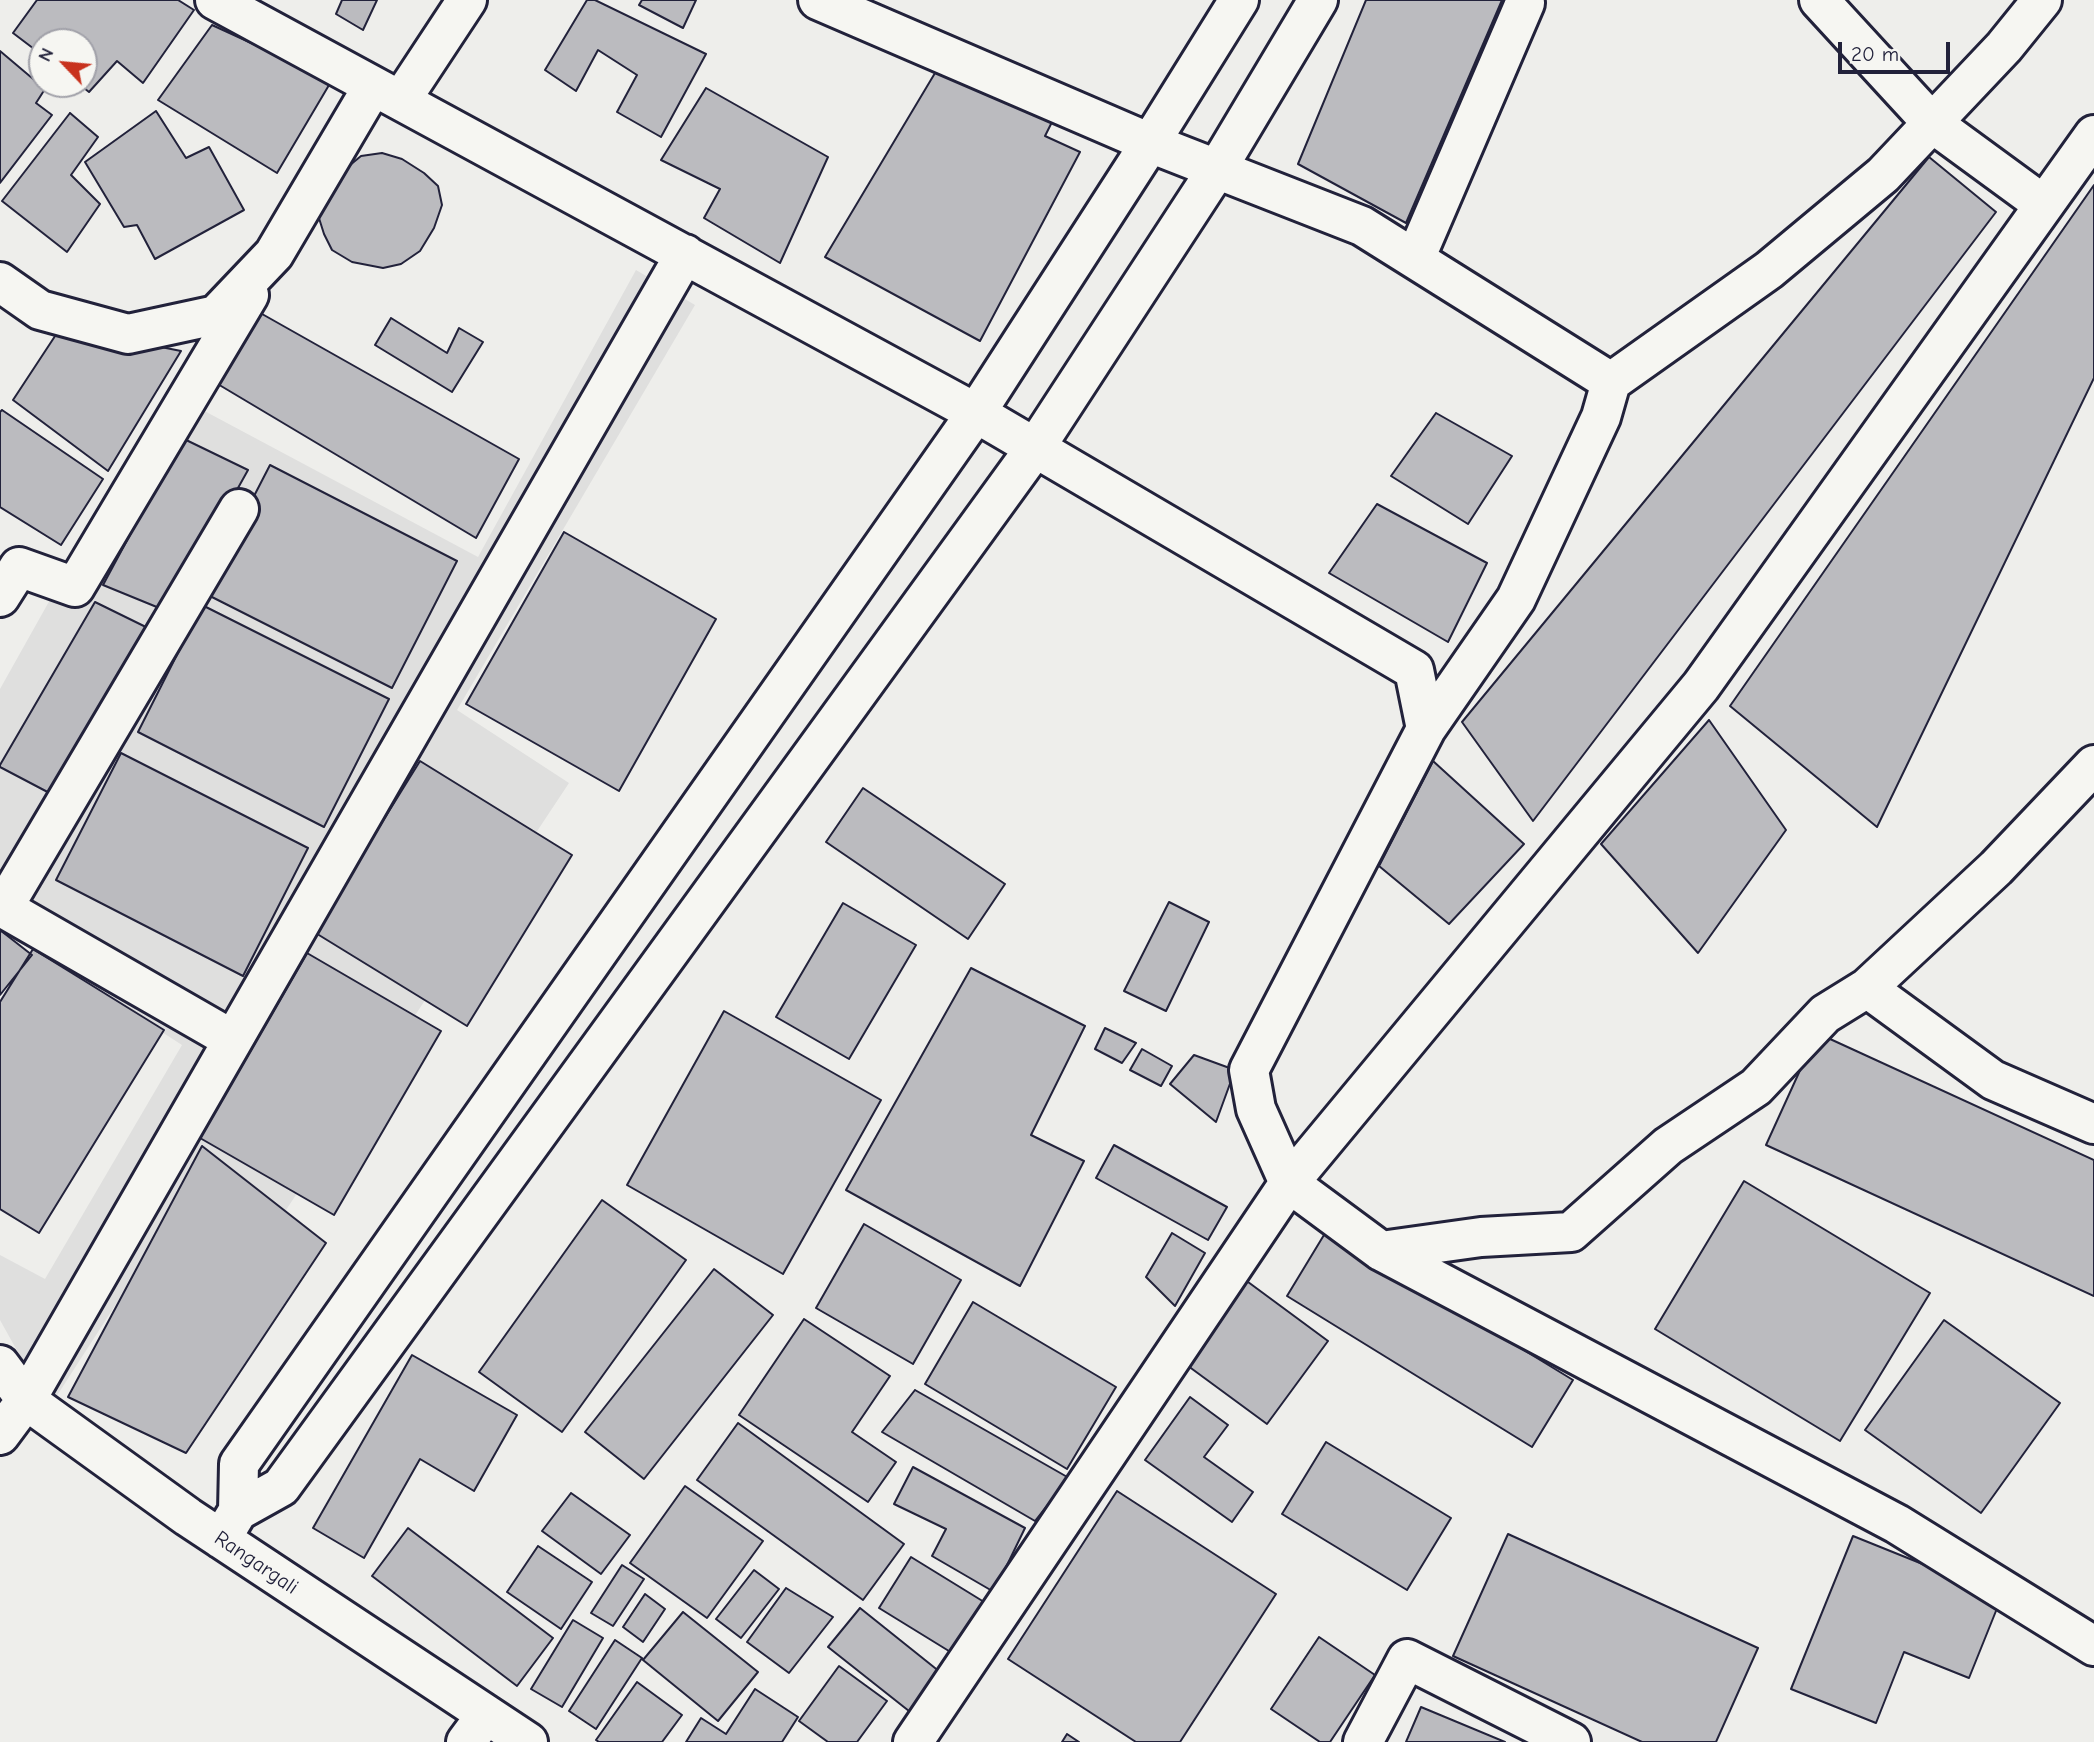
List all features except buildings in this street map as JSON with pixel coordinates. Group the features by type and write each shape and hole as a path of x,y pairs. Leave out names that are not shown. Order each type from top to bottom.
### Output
{"street":[{"path":"215,0 976,413 1414,670 1426,729"},
{"path":"0,597 19,567 75,587 274,254 387,93 467,0"},
{"path":"818,0 1150,143 1362,226 1611,382"},
{"path":"229,1525 239,1464 976,413 1239,0"},
{"path":"229,1525 281,1487 1035,448 1217,169 1318,0"},
{"path":"1819,0 1932,123 2044,205"},
{"path":"2042,0 2004,47 1883,174 1769,270 1611,382 1601,417 1516,598 1426,729 1249,1070 1256,1109 1289,1183 1381,1251 1897,1524 2094,1646"},
{"path":"1415,259 1525,3"},
{"path":"913,1742 1289,1183 1701,686 2094,135"},
{"path":"0,282 40,310 128,334 216,315 274,254"},
{"path":"0,1435 26,1400 685,254"},
{"path":"233,1040 1,907 239,509"},
{"path":"1381,1251 1481,1237 1571,1232 1668,1146 1756,1087 1825,1014 1867,988 1996,868 2094,765"},
{"path":"1867,988 1993,1080 2094,1124"},
{"name":"Rangargali","path":"0,1365 26,1400 229,1525 476,1728 528,1742"},
{"path":"1363,1742 1407,1659 1571,1742"}],"shaded area":[{"path":"636,270 695,305 457,710 569,783 229,1296 147,1256 49,1408 0,1320 0,1255 45,1279 182,1045 33,949 0,933 0,689 167,391 478,557"}]}
